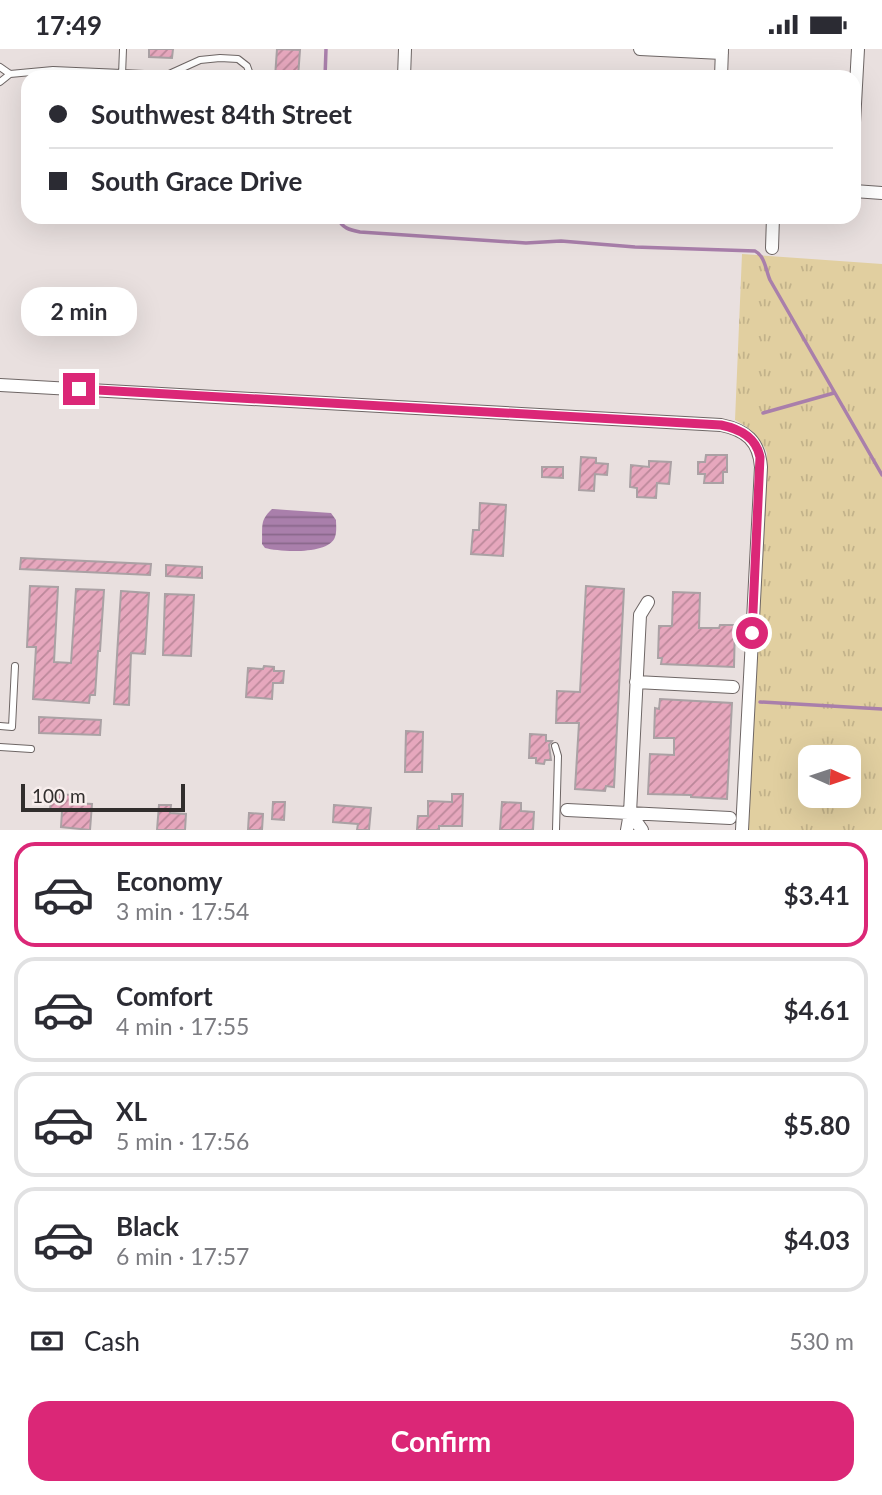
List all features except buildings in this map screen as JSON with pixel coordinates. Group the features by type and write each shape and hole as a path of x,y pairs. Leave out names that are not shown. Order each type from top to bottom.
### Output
{"street":[{"path":"404,70 405,49"},
{"path":"639,49 722,51 721,70"},
{"path":"857,70 858,49"},
{"path":"861,192 882,193"},
{"path":"772,248 773,224"},
{"path":"0,385 721,425 735,428 750,438 758,450 761,467 742,830"},
{"path":"627,830 640,615 648,602"},
{"path":"636,682 733,687"},
{"path":"567,810 730,818"},
{"path":"630,813 642,830"}],"lane":[{"path":"122,70 123,49"},
{"path":"178,70 200,60 220,58 238,59 247,65 249,70"},
{"path":"0,67 10,74"},
{"path":"0,82 10,74 21,73"},
{"path":"0,726 12,727 15,666"},
{"path":"555,746 558,756 556,830"},
{"path":"0,747 31,749"}],"green space":[{"path":"742,254 882,264 882,830 748,830 767,453 746,426 735,420"}],"shaded area":[{"path":"272,509 331,513 336,520 335,537 324,547 303,551 265,548 262,544 262,525"}],"waterway":[{"path":"325,70 326,49"},
{"path":"342,224 360,232 526,243 561,241 635,247 755,251 763,260 770,280 882,475"},
{"path":"763,413 834,393"},
{"path":"760,702 882,709"}],"route":[{"path":"79,389 721,425 735,428 755,444 761,467 752,633"}]}
